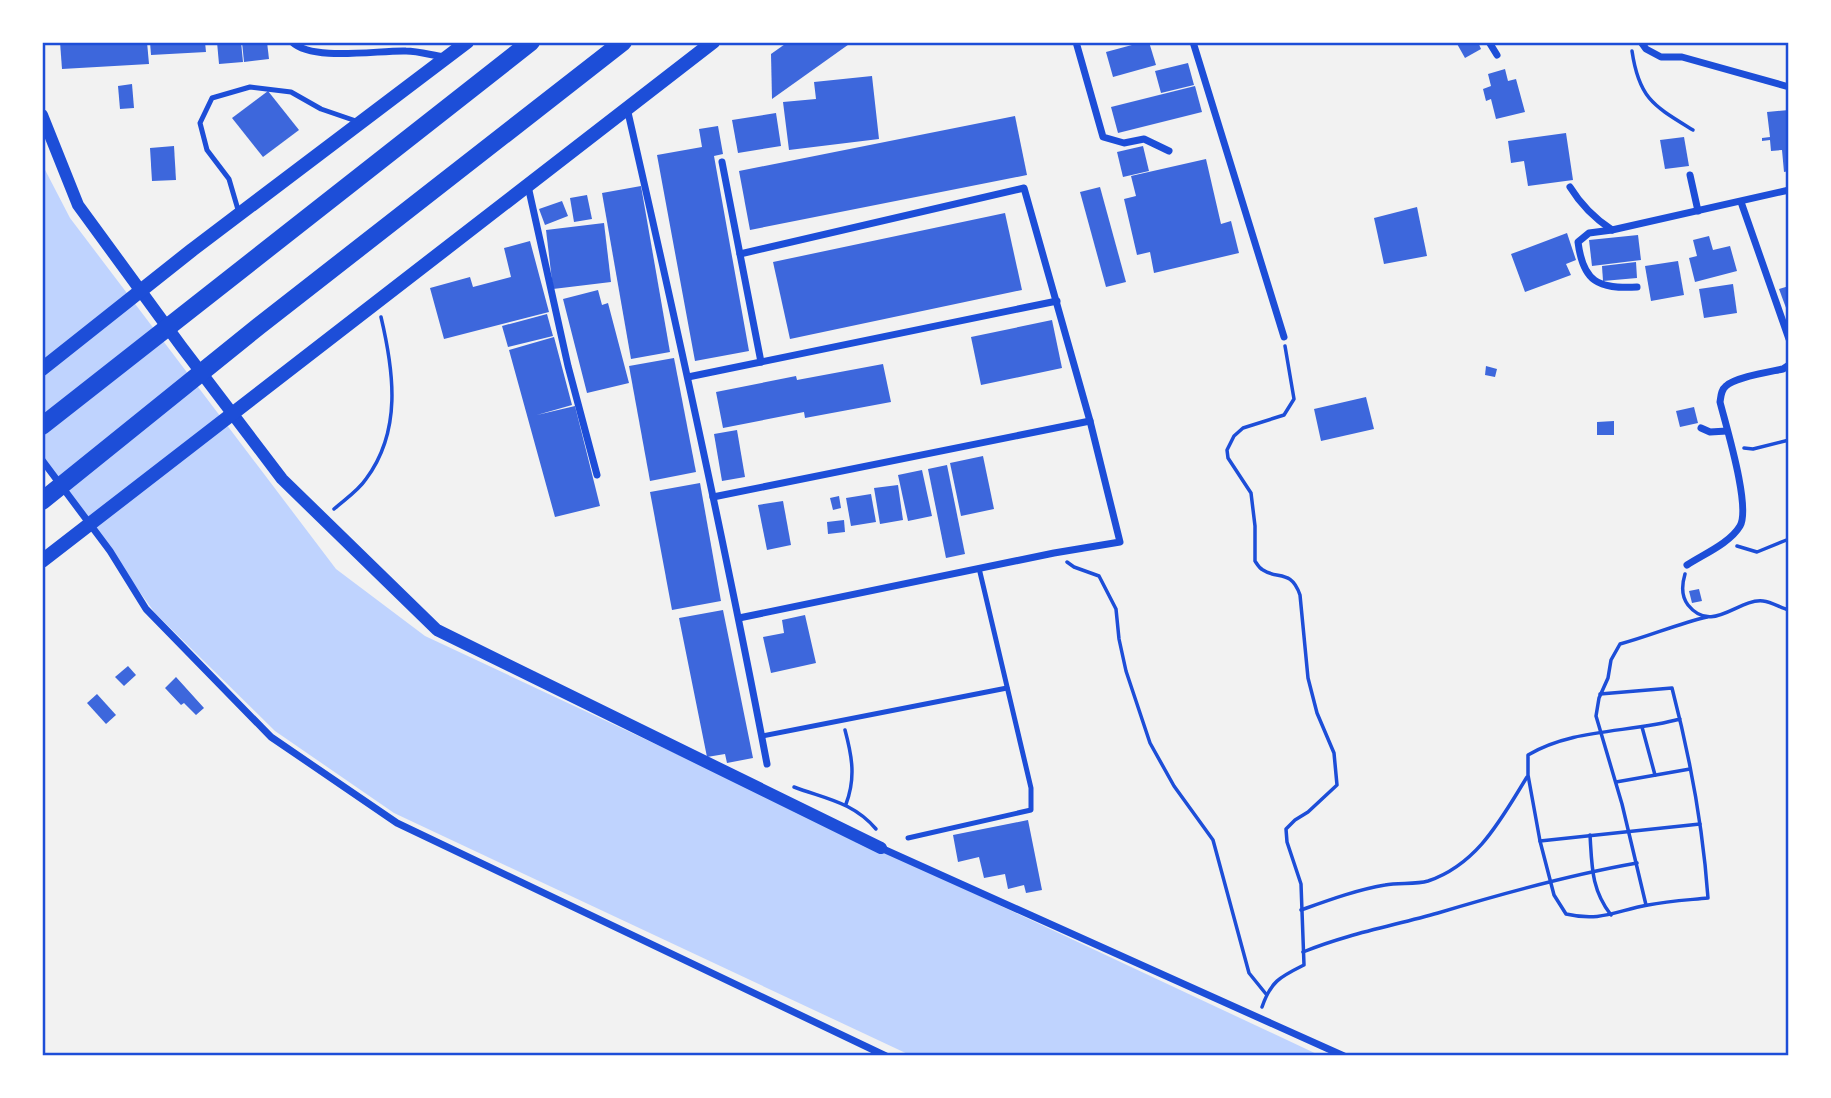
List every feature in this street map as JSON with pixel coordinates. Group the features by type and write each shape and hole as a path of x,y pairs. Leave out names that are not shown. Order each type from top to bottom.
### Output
{"main road":[{"path":"42,369 192,250 467,42"},
{"path":"42,426 531,42"},
{"path":"42,501 259,326 622,42"},
{"path":"42,561 713,42"}],"street":[{"path":"292,42 316,52 408,51 444,57"},
{"path":"1076,42 1103,137 1124,143 1144,139 1169,151"},
{"path":"1193,42 1284,337"},
{"path":"1489,42 1497,55"},
{"path":"1641,42 1646,49 1661,57 1682,57 1789,87"},
{"path":"627,106 688,377 767,764"},
{"path":"42,115 78,205 282,479 437,630 881,848 1344,1056"},
{"path":"722,162 761,362"},
{"path":"1690,174 1698,211"},
{"path":"528,185 568,366 597,475"},
{"path":"1570,187 1580,203 1597,221 1612,230"},
{"path":"739,618 1119,542 1090,421 1024,188 740,254"},
{"path":"1637,287 1616,288 1599,285 1588,276 1580,258 1578,242 1589,233 1789,190"},
{"path":"1741,202 1789,339"},
{"path":"688,377 1057,301"},
{"path":"1688,565 1721,543 1741,525 1745,507 1720,402 1721,393 1725,386 1733,382 1789,365"},
{"path":"713,497 1090,421"},
{"path":"1700,428 1710,432 1727,431"},
{"path":"42,460 110,551 146,609 271,737 397,823 886,1056"},
{"path":"866,1047 867,1056"}],"lane":[{"path":"239,214 229,179 207,150 200,123 212,97 250,87 291,92 321,109 359,122"},
{"path":"908,838 1031,810 1031,788 979,568"},
{"path":"762,736 1007,688"}],"path":[{"path":"1631,42 1639,86 1666,113 1693,130"},
{"path":"323,519 365,482 379,459 390,428 393,393 390,358 378,302"},
{"path":"1258,1017 1266,994 1277,978 1304,965 1301,884 1287,842 1286,829 1337,785 1334,753 1317,713 1308,678 1297,585 1279,574 1263,571 1255,561 1251,493 1228,458 1227,450 1234,436 1243,428 1284,415 1294,399 1284,337"},
{"path":"1729,441 1741,448 1753,449 1788,440 1789,454"},
{"path":"1721,543 1756,552 1789,539"},
{"path":"1054,553 1074,567 1099,576 1116,609 1126,671 1150,743 1174,786 1213,841 1249,973 1266,994"},
{"path":"1688,565 1683,582 1684,599 1692,610 1707,617"},
{"path":"1646,905 1616,782 1596,716 1611,660 1620,644 1649,636 1676,624 1722,615 1754,602 1764,601 1789,610"},
{"path":"1600,694 1672,688 1680,719 1691,769 1708,898 1646,905 1611,915 1586,918 1566,914 1554,895 1540,841 1528,775 1528,755 1545,745 1680,719"},
{"path":"843,721 851,754 853,787 846,804"},
{"path":"1643,727 1655,776"},
{"path":"1616,782 1691,769"},
{"path":"1301,910 1341,895 1376,887 1426,881 1459,866 1491,836 1528,775"},
{"path":"1540,841 1700,824"},
{"path":"1590,835 1598,899 1611,915"},
{"path":"1303,952 1340,937 1551,881 1637,863"}],"water":[{"path":"42,164 70,218 336,569 425,636 1321,1056 912,1056 394,813 275,731 155,613 42,457"}],"building":[{"path":"60,42 147,42 149,64 62,69"},
{"path":"150,42 205,42 206,52 151,55"},
{"path":"217,42 241,42 243,62 219,64"},
{"path":"242,42 267,42 269,59 244,62"},
{"path":"788,42 852,42 772,99 771,54"},
{"path":"1149,42 1156,65 1113,77 1106,52"},
{"path":"1456,42 1478,42 1481,49 1465,58"},
{"path":"1188,63 1194,85 1161,93 1155,71"},
{"path":"1505,69 1508,81 1516,79 1525,112 1496,119 1491,99 1486,101 1483,89 1491,86 1488,74"},
{"path":"872,76 879,139 789,150 783,102 816,99 814,82"},
{"path":"132,84 134,108 120,109 118,86"},
{"path":"1195,86 1202,112 1118,133 1111,107"},
{"path":"268,91 299,130 263,157 232,118"},
{"path":"1789,110 1789,171 1784,172 1782,150 1771,151 1770,140 1762,141 1762,138 1770,137 1767,112"},
{"path":"776,113 781,146 738,153 732,120"},
{"path":"1015,116 1027,175 750,230 739,171"},
{"path":"718,126 723,154 714,156 749,351 695,361 657,155 702,147 699,129"},
{"path":"1566,133 1573,180 1528,186 1524,161 1511,163 1508,141"},
{"path":"1684,137 1689,166 1665,169 1660,140"},
{"path":"174,146 176,180 152,181 150,148"},
{"path":"1143,146 1149,171 1123,177 1117,152"},
{"path":"1206,159 1221,224 1231,221 1239,253 1154,273 1150,252 1137,255 1124,199 1136,196 1131,176"},
{"path":"641,186 670,352 631,359 602,193"},
{"path":"1100,187 1126,282 1106,287 1080,192"},
{"path":"587,195 592,219 574,222 570,198"},
{"path":"562,201 568,216 545,225 539,209"},
{"path":"1417,207 1427,256 1384,264 1374,218"},
{"path":"1005,213 1022,290 790,339 773,262"},
{"path":"604,223 611,282 553,289 546,230"},
{"path":"1567,233 1576,260 1566,264 1571,275 1525,292 1511,254"},
{"path":"1638,235 1641,260 1592,266 1589,240"},
{"path":"1709,236 1713,250 1730,246 1737,271 1695,282 1689,258 1697,256 1693,240"},
{"path":"530,241 549,312 444,339 430,288 470,277 473,287 511,277 504,248"},
{"path":"1678,261 1684,295 1651,301 1645,266"},
{"path":"1636,262 1637,278 1603,281 1602,266"},
{"path":"1733,284 1737,313 1704,318 1699,289"},
{"path":"1789,286 1789,316 1779,289"},
{"path":"598,290 602,305 608,303 629,383 587,393 563,299"},
{"path":"547,314 553,336 508,347 502,326"},
{"path":"1052,320 1062,368 981,385 971,337"},
{"path":"554,337 572,405 537,415 575,406 600,506 555,517 509,350"},
{"path":"674,358 696,472 650,481 629,366"},
{"path":"883,364 891,402 805,418 804,412 723,428 716,392 796,376 797,380"},
{"path":"1486,366 1497,369 1495,377 1485,375"},
{"path":"1366,397 1374,429 1321,441 1314,409"},
{"path":"1694,407 1698,423 1680,427 1676,411"},
{"path":"1614,421 1614,435 1597,435 1597,422"},
{"path":"737,430 745,477 722,481 714,434"},
{"path":"983,456 994,509 961,516 950,463"},
{"path":"947,465 965,554 946,558 928,469"},
{"path":"922,470 932,516 908,521 898,475"},
{"path":"700,483 721,601 672,610 650,492"},
{"path":"898,485 903,520 880,524 874,488"},
{"path":"871,494 876,522 851,526 846,498"},
{"path":"839,496 841,508 833,510 830,498"},
{"path":"783,501 791,545 767,550 758,505"},
{"path":"844,520 845,532 828,534 827,522"},
{"path":"1699,589 1702,601 1692,603 1689,591"},
{"path":"723,610 753,758 727,763 725,754 707,757 679,618"},
{"path":"805,615 816,663 771,673 763,637 784,633 782,620"},
{"path":"128,666 136,675 124,686 115,677"},
{"path":"176,677 204,708 196,715 184,703 181,705 165,688"},
{"path":"97,694 116,715 106,724 87,703"},
{"path":"1028,820 1042,890 1026,893 1024,885 1008,889 1005,874 984,878 979,857 958,862 953,835"}]}
